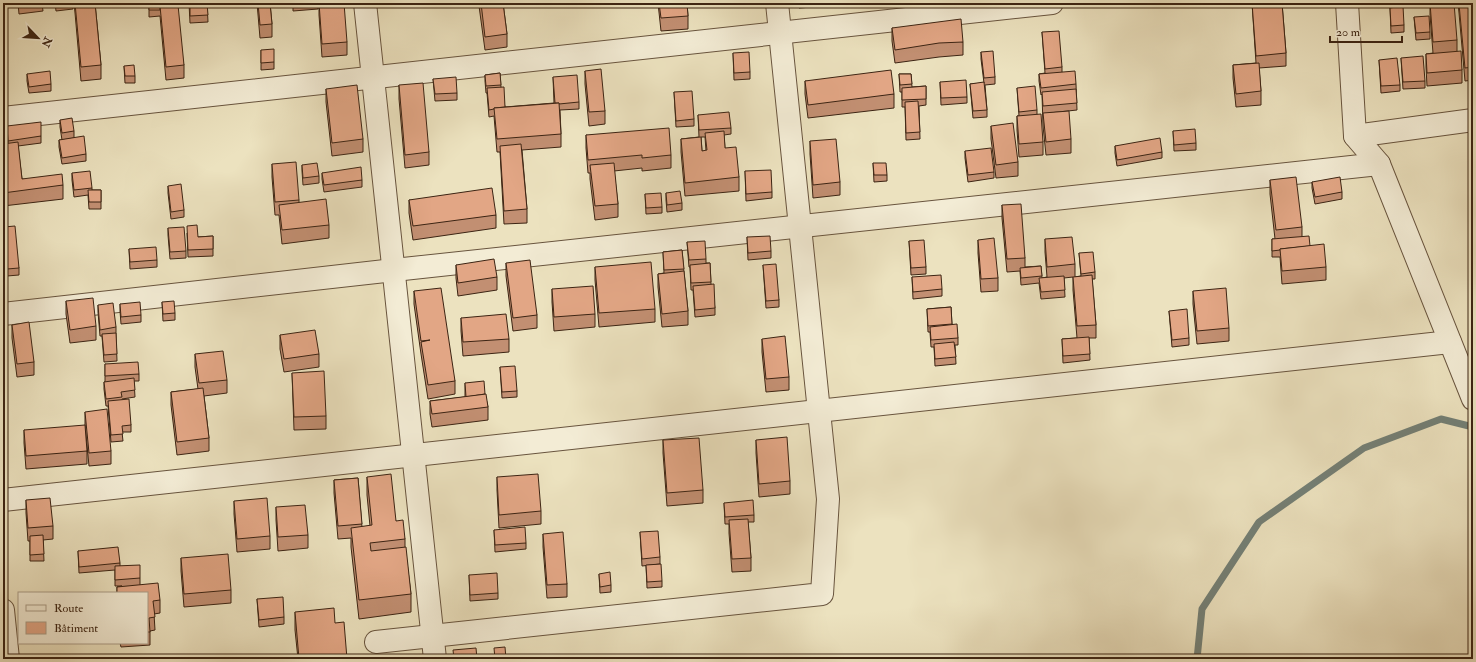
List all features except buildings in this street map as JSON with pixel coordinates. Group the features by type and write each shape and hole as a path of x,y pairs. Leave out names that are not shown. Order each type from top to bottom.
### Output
{"street":[{"path":"366,3 435,659"},
{"path":"376,642 822,594 828,499 777,3"},
{"path":"3,118 373,76 1052,3"},
{"path":"1347,3 1356,136 1379,164 1473,399"},
{"path":"1356,136 1473,120"},
{"path":"3,314 394,270 1379,164"},
{"path":"3,500 1450,342"},
{"path":"3,610 8,659"}],"waterway":[{"path":"1197,659 1202,609 1259,522 1364,448 1441,419 1473,427"}]}
